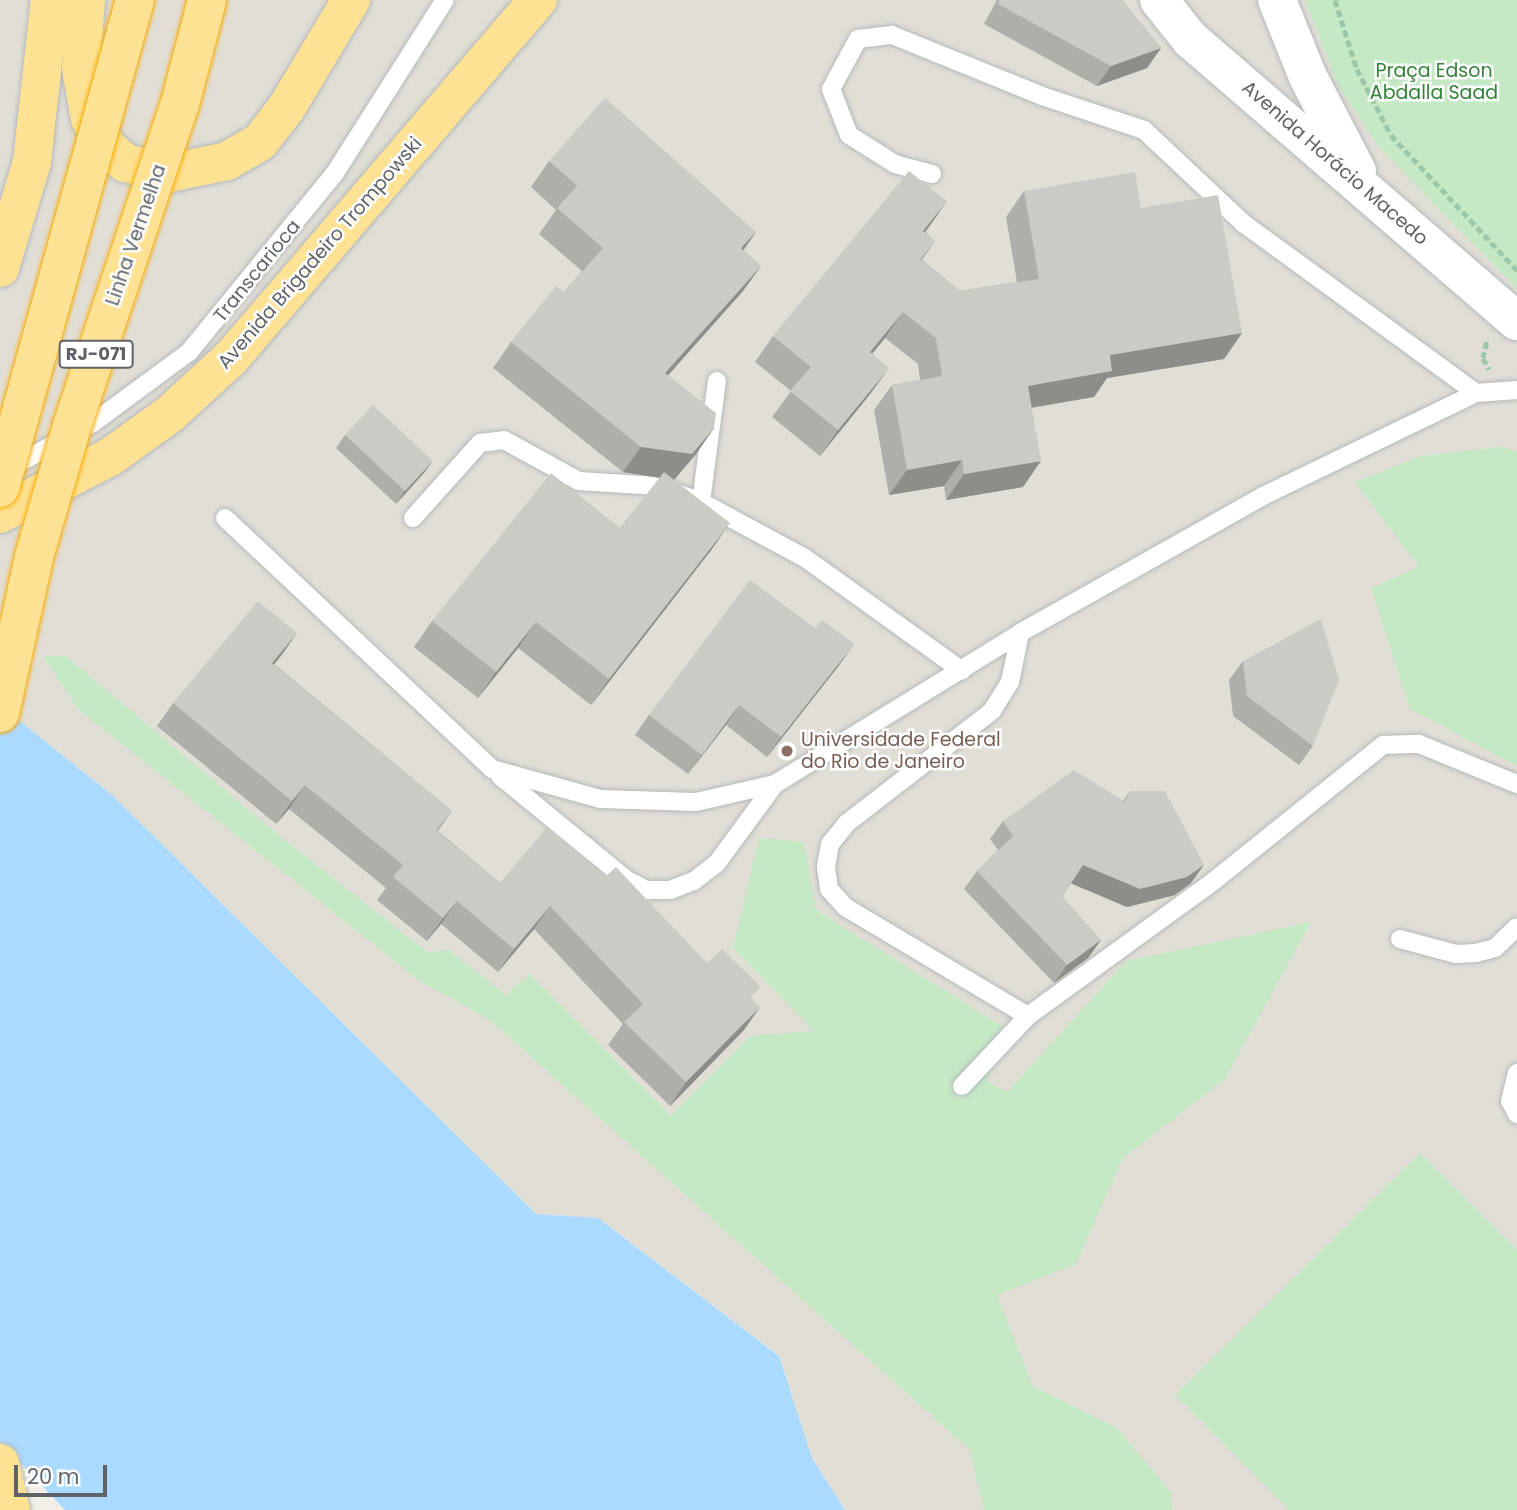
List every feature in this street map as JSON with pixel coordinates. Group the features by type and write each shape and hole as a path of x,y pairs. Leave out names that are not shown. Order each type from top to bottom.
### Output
{"highway":[{"path":"0,268 32,162 51,0"},
{"path":"86,0 81,69 90,119 108,148 125,163 169,173 227,161 260,142 288,107 351,0"},
{"name":"RJ-071","path":"0,488 135,0"},
{"name":"Linha Vermelha","path":"0,713 34,557 73,423 180,104 207,0"},
{"name":"Avenida Brigadeiro Trompowski","path":"0,514 110,457 170,414 231,358 538,0"},
{"path":"0,1463 11,1510"}],"street":[{"name":"Avenida Horácio Macedo","path":"1159,0 1190,39 1517,321"},
{"path":"1277,0 1308,77 1366,189"}],"lane":[{"name":"Transcarioca","path":"0,472 93,424 189,352 335,173 445,0"},
{"path":"932,174 895,164 849,135 831,89 858,39 892,35 1042,96 1144,130 1243,223 1476,393"},
{"path":"701,502 717,381"},
{"path":"492,769 559,791 649,803 696,802 775,785 1020,633 1261,496 1476,393 1517,390"},
{"path":"413,519 480,443 504,440 579,481 657,486 701,502 805,558 962,671"},
{"path":"225,517 492,769 627,880 647,890 670,890 694,881 717,863 775,785"},
{"path":"1020,633 1010,682 992,711 847,823 830,844 826,867 829,889 845,907 1028,1016"},
{"path":"962,1086 1028,1016 1215,880 1383,745 1419,744 1517,784"},
{"path":"1400,939 1456,954 1476,953 1495,948 1517,927"},
{"path":"1517,1073 1510,1101 1517,1114"}],"path":[{"path":"1335,0 1357,69 1391,135 1517,270"}],"shaded area":[{"name":"Universidade Federal do Rio de Janeiro","path":"0,0 1517,0 1517,1510 845,1510 812,1458 779,1355 598,1218 536,1214 113,796 0,705"}],"green space":[{"name":"Praça Edson Abdalla Saad","path":"1305,0 1517,0 1517,289 1379,147 1338,85"},
{"path":"1501,447 1517,452 1517,766 1410,709 1371,588 1419,567 1355,482 1421,456"},
{"path":"43,656 66,656 276,833 427,952 449,950 506,995 530,974 671,1115 750,1036 814,1031 733,948 759,838 804,842 816,910 1007,1029 987,1081 1007,1092 1126,961 1311,922 1225,1079 1123,1158 1076,1264 997,1295 1033,1387 1117,1428 1171,1492 1172,1510 984,1510 970,1450 490,1020 418,980 78,709"},
{"path":"1420,1153 1517,1250 1517,1510 1289,1510 1175,1395"}],"water":[{"path":"0,705 113,796 536,1214 598,1218 779,1356 812,1458 845,1510 65,1510 0,1441"}],"building":[{"path":"1000,0 1122,0 1161,48 1111,66 998,4"},
{"path":"605,98 756,232 741,248 761,266 665,373 716,413 714,428 692,454 641,447 511,342 556,286 564,292 603,248 557,208 577,186 549,161"},
{"path":"909,171 947,201 923,231 935,241 920,259 960,291 1039,279 1024,191 1135,172 1141,208 1218,195 1242,333 1110,355 1112,371 1028,386 1041,461 964,474 962,460 907,470 892,385 942,376 936,338 903,312 870,352 889,368 838,430 790,391 811,367 773,336"},
{"path":"373,405 433,461 405,491 345,435"},
{"path":"664,472 730,523 609,679 536,622 496,672 432,621 551,473 620,528"},
{"path":"750,580 815,628 822,620 854,644 781,737 739,705 702,755 649,715"},
{"path":"258,601 297,633 272,663 452,811 436,830 500,883 547,827 606,876 616,867 707,963 722,949 761,987 750,997 760,1007 686,1082 624,1022 643,1004 550,906 514,949 457,901 443,918 393,877 403,865 305,785 292,801 173,703"},
{"path":"1321,619 1339,680 1313,746 1247,696 1243,661"},
{"path":"1074,770 1125,802 1130,791 1165,791 1204,865 1187,877 1140,889 1083,865 1062,897 1101,940 1067,965 977,871 1013,836 1003,821"}],"place":[{"name":"Universidade Federal do Rio de Janeiro","path":"787,751"}]}
